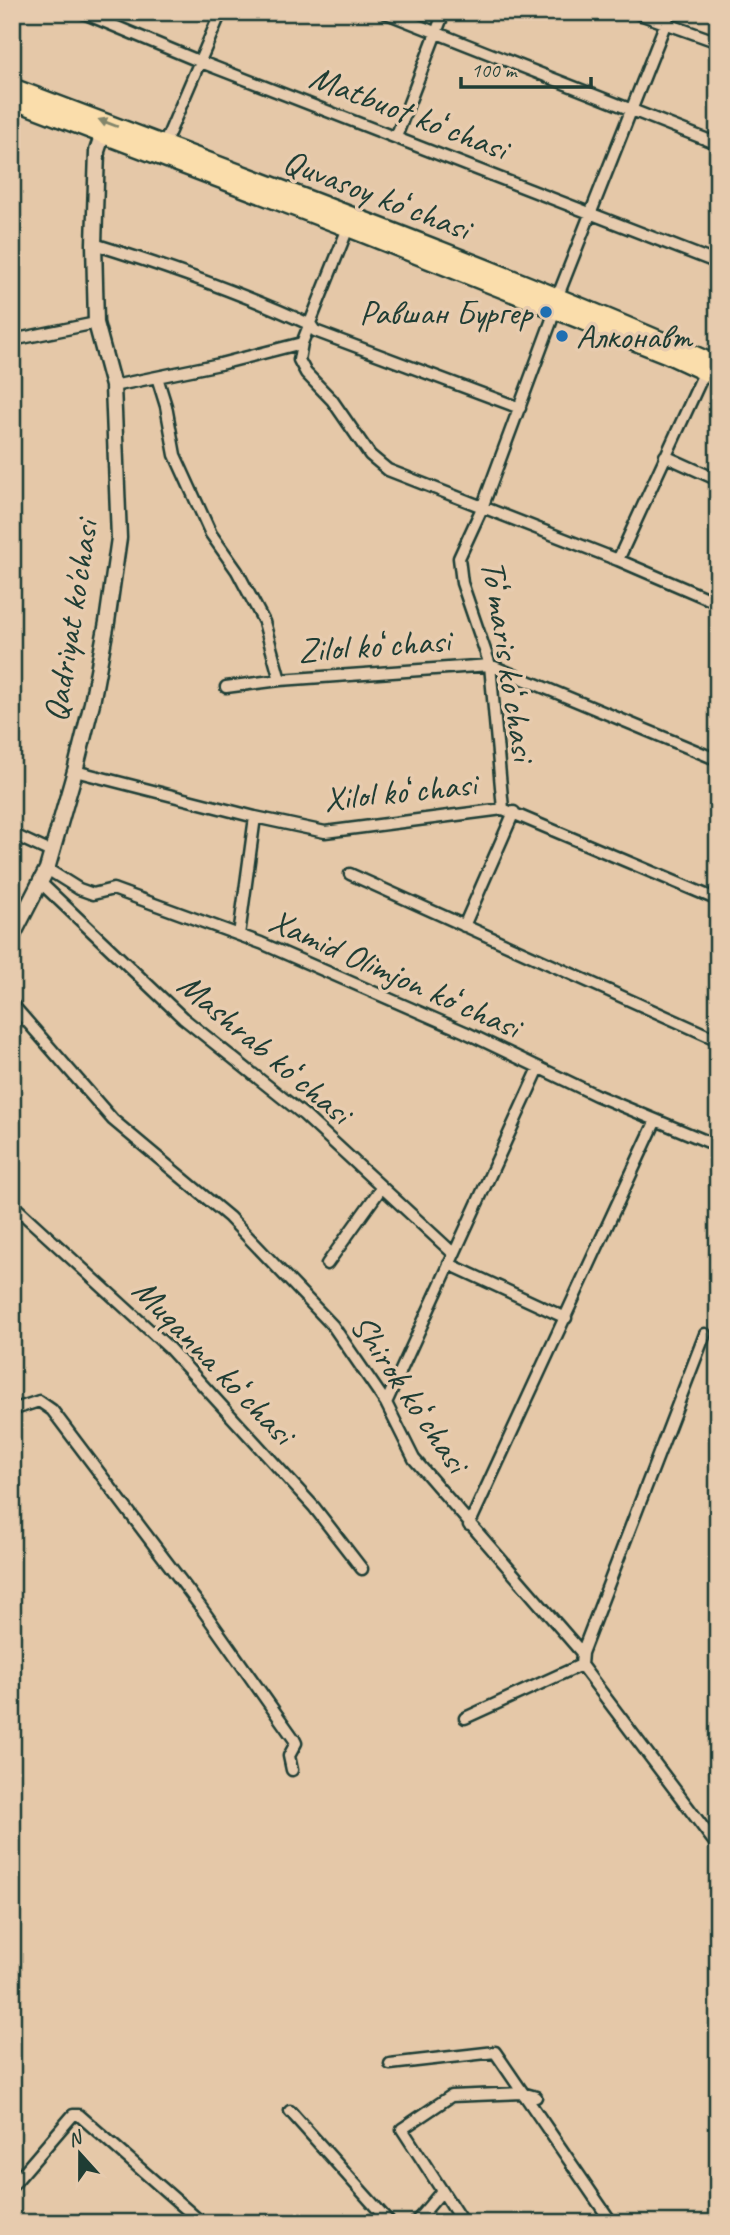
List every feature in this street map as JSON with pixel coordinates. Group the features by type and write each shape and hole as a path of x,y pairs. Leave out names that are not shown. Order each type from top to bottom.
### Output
{"main road":[{"name":"Quvasoy koʻchasi","path":"12,87 164,145 555,304 709,370"},
{"name":"Quvasoy koʻchasi","path":"12,100 352,230 555,304 709,370"}],"street":[{"name":"Matbuot koʻchasi","path":"81,12 201,62 718,263"},
{"path":"164,145 221,12"},
{"path":"384,12 718,144"},
{"path":"396,137 444,12"},
{"path":"634,12 668,18 718,42"},
{"name":"Toʻmaris koʻchasi","path":"503,808 490,665 462,583 458,558 482,508 555,304 668,18"},
{"name":"Qadriyat ko'chasi","path":"12,937 44,876 75,771 102,649 119,538 113,386 96,323 94,244 97,151 102,136"},
{"path":"352,230 302,343 299,360 306,373 332,400 370,455 388,470 618,560 718,603"},
{"path":"94,244 169,267 258,301 311,325 315,331 520,408"},
{"path":"12,340 96,323"},
{"path":"113,386 302,343"},
{"path":"618,560 665,456 709,370"},
{"path":"157,377 166,406 175,455 211,534 237,571 264,622 280,680"},
{"path":"665,456 718,480"},
{"name":"Zilol koʻchasi","path":"226,687 280,680 490,665 718,760"},
{"name":"Xilol koʻchasi","path":"75,771 325,832 503,808 718,900"},
{"path":"464,926 514,812"},
{"path":"239,934 255,817"},
{"path":"12,834 52,853"},
{"path":"350,874 718,1040"},
{"name":"Xamid Olimjon koʻchasi","path":"44,876 93,894 113,889 239,934 718,1146"},
{"name":"Mashrab koʻchasi","path":"44,876 183,1018 304,1115 382,1187 452,1259 566,1318"},
{"name":"Shirok koʻchasi","path":"12,1004 114,1120 229,1217 333,1326 386,1403 414,1460 582,1653"},
{"path":"386,1403 539,1068"},
{"path":"469,1525 656,1120"},
{"path":"327,1264 382,1187"},
{"name":"Muqanna koʻchasi","path":"12,1204 168,1347 314,1507 362,1569"},
{"path":"705,1334 615,1560 582,1653 581,1665 718,1847"},
{"path":"12,1410 39,1401 52,1410 200,1606 294,1739 296,1743 289,1756 292,1770"},
{"path":"465,1718 581,1665"},
{"path":"390,2064 495,2052 612,2223"},
{"path":"463,2223 402,2129 451,2096 522,2093 536,2097"},
{"path":"290,2111 390,2223"},
{"path":"12,2186 73,2115 79,2115 202,2223"},
{"path":"415,2223 442,2192"}],"place":[{"name":"Равшан Бургер","path":"546,312"},
{"name":"Алконавт","path":"562,336"}]}
